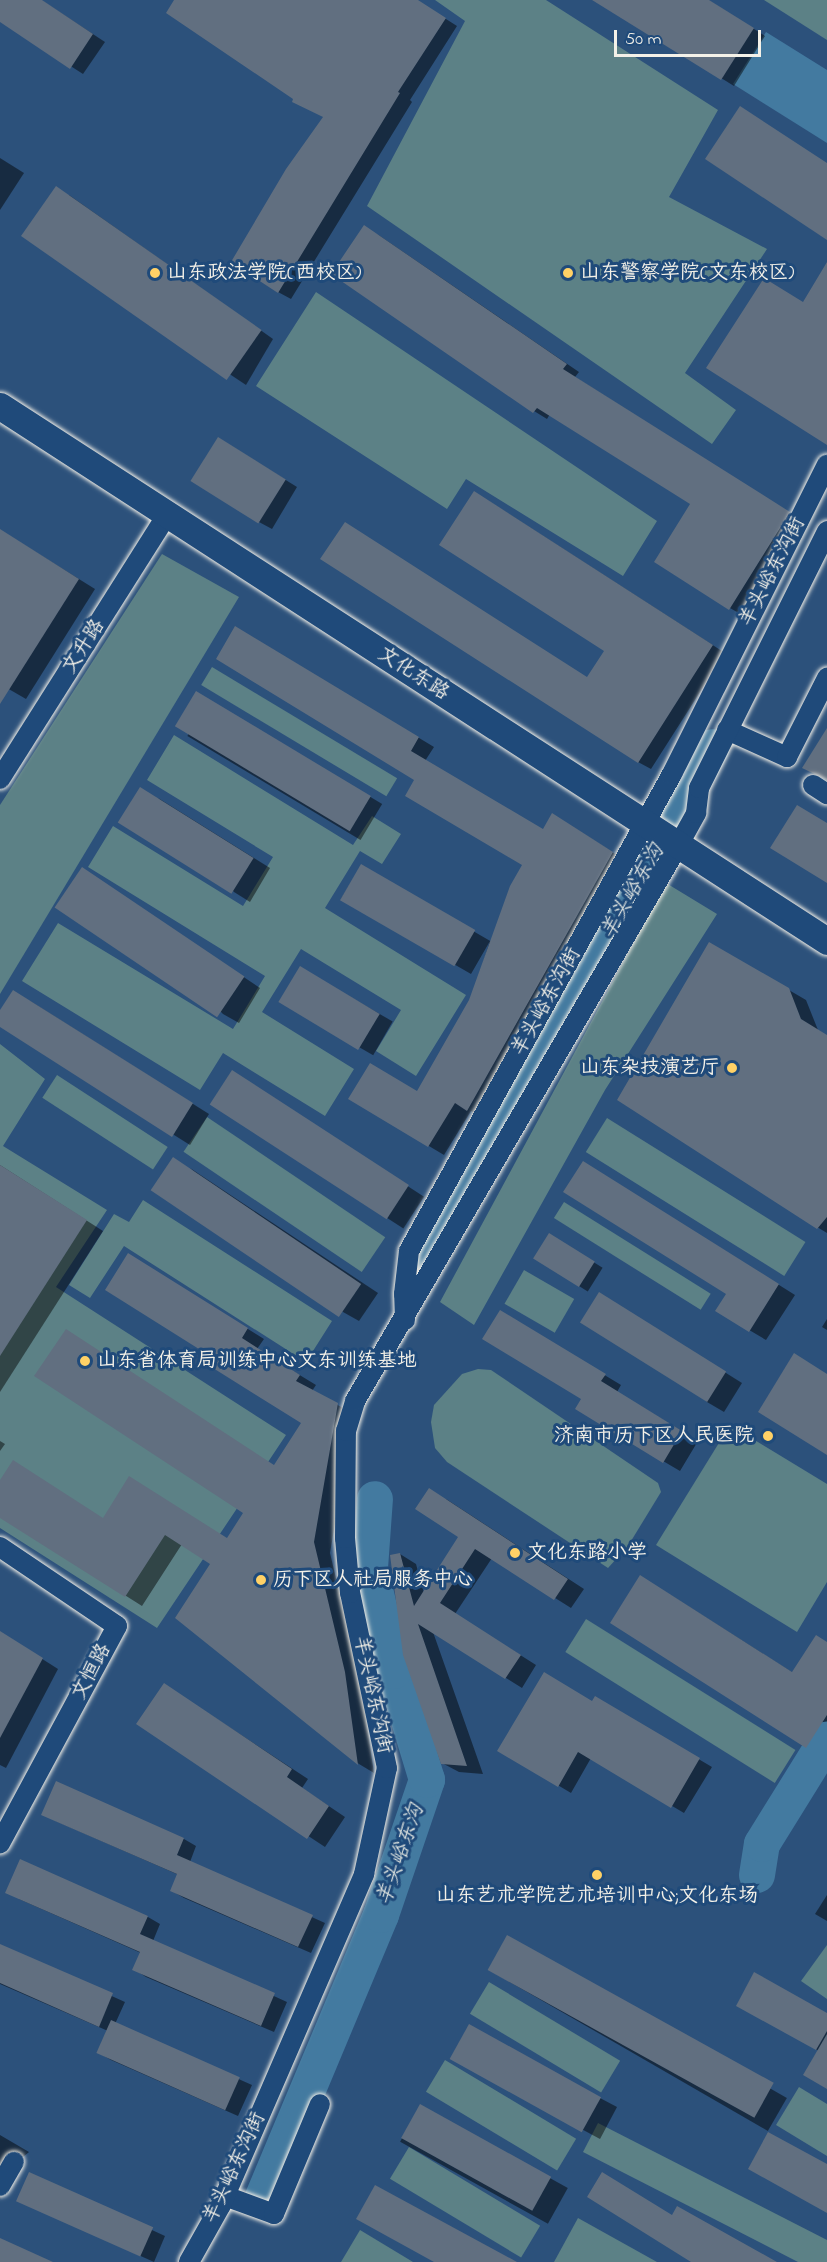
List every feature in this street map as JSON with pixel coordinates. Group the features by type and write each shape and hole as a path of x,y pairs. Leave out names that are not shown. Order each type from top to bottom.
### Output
{"main road":[{"name":"文化东路","path":"0,406 645,825 827,940"}],"street":[{"name":"羊头峪东沟街","path":"405,1320 404,1294 409,1251 645,825 827,465"},
{"name":"文升路","path":"0,779 167,515"},
{"name":"羊头峪东沟街","path":"189,2262 225,2196 364,1874 385,1780 387,1768 350,1593 345,1538 346,1431 355,1401 405,1320 696,813 699,788 827,531"},
{"path":"727,730 787,757 827,678"},
{"name":"文恒路","path":"0,1547 117,1626 0,1843"},
{"path":"225,2196 274,2214 320,2104"},
{"path":"0,2186 14,2162"}],"green space":[{"path":"435,0 546,0 718,110 669,197 767,249 685,373 736,410 712,444 367,206 465,21"},
{"path":"764,0 827,0 827,40"},
{"path":"316,292 657,521 623,576 466,479 447,509 256,386"},
{"path":"162,554 239,597 0,994 0,805"},
{"path":"212,667 397,778 386,796 201,685"},
{"path":"174,735 353,845 372,816 401,834 382,864 360,851 325,908 466,995 416,1076 376,1051 401,1010 301,949 262,1012 354,1069 325,1116 223,1053 200,1090 22,981 58,923 233,1029 265,976 88,867 113,826 243,906 273,857 147,780"},
{"path":"666,883 717,914 605,1090 474,1325 440,1302"},
{"name":"山东省体育局训练中心文东训练基地","path":"0,1044 45,1079 3,1146 107,1210 56,1287 286,1435 157,1628 0,1528"},
{"path":"57,1075 168,1147 153,1170 42,1098"},
{"path":"207,1117 385,1237 362,1272 184,1152"},
{"path":"607,1118 805,1242 784,1276 586,1152"},
{"path":"143,1200 332,1321 306,1362 124,1246 90,1298 69,1285 114,1214 129,1222"},
{"path":"564,1202 711,1294 701,1310 554,1218"},
{"path":"524,1270 574,1299 555,1333 505,1304"},
{"path":"478,1369 491,1370 658,1483 661,1492 628,1546 608,1568 447,1462 435,1448 431,1422 434,1405 462,1374"},
{"path":"730,1425 827,1484 827,1582 797,1632 656,1545"},
{"path":"586,1619 795,1750 775,1783 565,1652"},
{"path":"827,1945 827,1999 801,1981"},
{"path":"489,1982 620,2061 601,2093 470,2014"},
{"path":"445,2060 576,2139 557,2171 426,2092"},
{"path":"799,2087 827,2104 827,2156 776,2125"},
{"path":"598,2123 827,2240 827,2262 798,2262 583,2152"},
{"path":"409,2147 540,2226 521,2258 390,2179"},
{"path":"578,2218 657,2262 554,2262"},
{"path":"360,2230 413,2262 341,2262"}],"water":[{"path":"766,32 827,70 827,143 733,84"}],"building":[{"path":"0,0 42,0 93,34 70,69 0,22"},
{"path":"174,0 418,0 446,18 398,92 400,93 278,293 231,262 286,169 323,117 292,102 293,99 166,13"},
{"path":"592,0 709,0 754,28 721,80"},
{"path":"740,106 827,163 827,240 705,159"},
{"path":"56,186 262,330 227,380 21,236"},
{"path":"364,225 567,364 563,369 790,512 729,610 654,562 690,504 537,408 533,413 331,274"},
{"path":"827,262 827,445 706,368 764,278 803,302"},
{"path":"218,437 286,479 258,523 190,481"},
{"path":"474,491 713,645 638,763 320,559 345,522 587,677 604,651 439,545"},
{"path":"0,529 79,579 0,704"},
{"path":"235,626 419,737 411,751 543,829 552,813 613,852 467,1111 455,1103 428,1147 348,1099 370,1063 417,1091 469,1000 510,886 522,865 405,796 414,780 216,659"},
{"path":"196,691 371,796 350,831 175,726"},
{"path":"827,728 827,780 802,768"},
{"path":"140,787 254,858 231,894 118,823"},
{"path":"797,805 827,823 827,883 770,848"},
{"path":"361,864 475,930 454,966 340,900"},
{"path":"82,867 244,977 217,1017 55,908"},
{"name":"山东杂技演艺厅","path":"709,942 789,988 801,1019 827,1035 827,1217 817,1229 617,1100"},
{"path":"300,966 380,1014 358,1050 278,1002"},
{"path":"13,990 193,1103 172,1137 0,1027 0,1010"},
{"path":"232,1070 409,1185 387,1219 210,1104"},
{"path":"173,1157 361,1284 339,1317 151,1190"},
{"path":"583,1161 779,1284 749,1332 715,1311 726,1294 563,1192"},
{"path":"0,1165 87,1220 0,1356"},
{"path":"549,1233 595,1262 579,1287 533,1258"},
{"path":"128,1253 248,1328 242,1338 300,1375 296,1381 338,1403 314,1542 345,1672 358,1765 175,1618 210,1564 165,1535 125,1597 0,1518 0,1480 13,1460 103,1518 129,1476 227,1538 243,1513 34,1376 66,1329 274,1465 301,1423 213,1368 218,1361 105,1290"},
{"path":"599,1292 726,1371 707,1402 580,1323"},
{"path":"500,1310 606,1374 601,1381 682,1431 663,1463 575,1409 581,1399 482,1339"},
{"path":"794,1353 827,1374 827,1455 758,1412"},
{"path":"429,1488 568,1579 554,1600 475,1549 440,1603 521,1655 505,1679 418,1624 467,1766 441,1764 403,1655 390,1555 400,1553 414,1606 458,1537 415,1509"},
{"path":"640,1575 792,1672 816,1635 827,1642 827,1715 806,1748 610,1623"},
{"path":"0,1631 43,1658 0,1738"},
{"path":"544,1672 592,1701 595,1696 700,1758 671,1808 578,1752 558,1787 497,1751"},
{"path":"164,1683 292,1769 287,1777 329,1806 307,1839 136,1724"},
{"path":"56,1781 184,1838 177,1855 313,1915 298,1947 170,1891 177,1874 41,1815"},
{"path":"20,1859 148,1916 140,1934 275,1993 261,2026 132,1970 140,1952 5,1893"},
{"path":"507,1935 774,2083 754,2118 488,1970"},
{"path":"0,1944 113,1993 99,2027 0,1983"},
{"path":"754,1972 827,2013 827,2031 816,2050 736,2006"},
{"path":"111,2020 240,2077 225,2110 96,2053"},
{"path":"469,2024 601,2097 582,2132 450,2059"},
{"path":"827,2034 827,2089 803,2075"},
{"path":"420,2104 551,2177 532,2211 401,2138"},
{"path":"768,2132 827,2164 827,2213 748,2169"},
{"path":"29,2172 153,2227 140,2257 16,2201"},
{"path":"602,2172 672,2215 677,2206 777,2262 691,2262 587,2197"},
{"path":"375,2185 517,2262 434,2262 356,2219"},
{"path":"0,2238 53,2262 0,2262"}],"waterway":[{"name":"羊头峪东沟","path":"428,1253 675,817 712,747"},
{"name":"羊头峪东沟","path":"263,2197 381,1915 427,1780 394,1671 370,1568 375,1499"},
{"path":"757,1875 762,1844 827,1739"}],"place":[{"name":"山东政法学院(西校区)","path":"155,273"},
{"name":"山东警察学院(文东校区)","path":"568,273"},
{"name":"山东杂技演艺厅","path":"732,1068"},
{"name":"山东省体育局训练中心文东训练基地","path":"85,1361"},
{"name":"济南市历下区人民医院","path":"768,1436"},
{"name":"文化东路小学","path":"515,1553"},
{"name":"历下区人社局服务中心","path":"261,1580"},
{"name":"山东艺术学院艺术培训中心;文化东场","path":"597,1875"}]}
